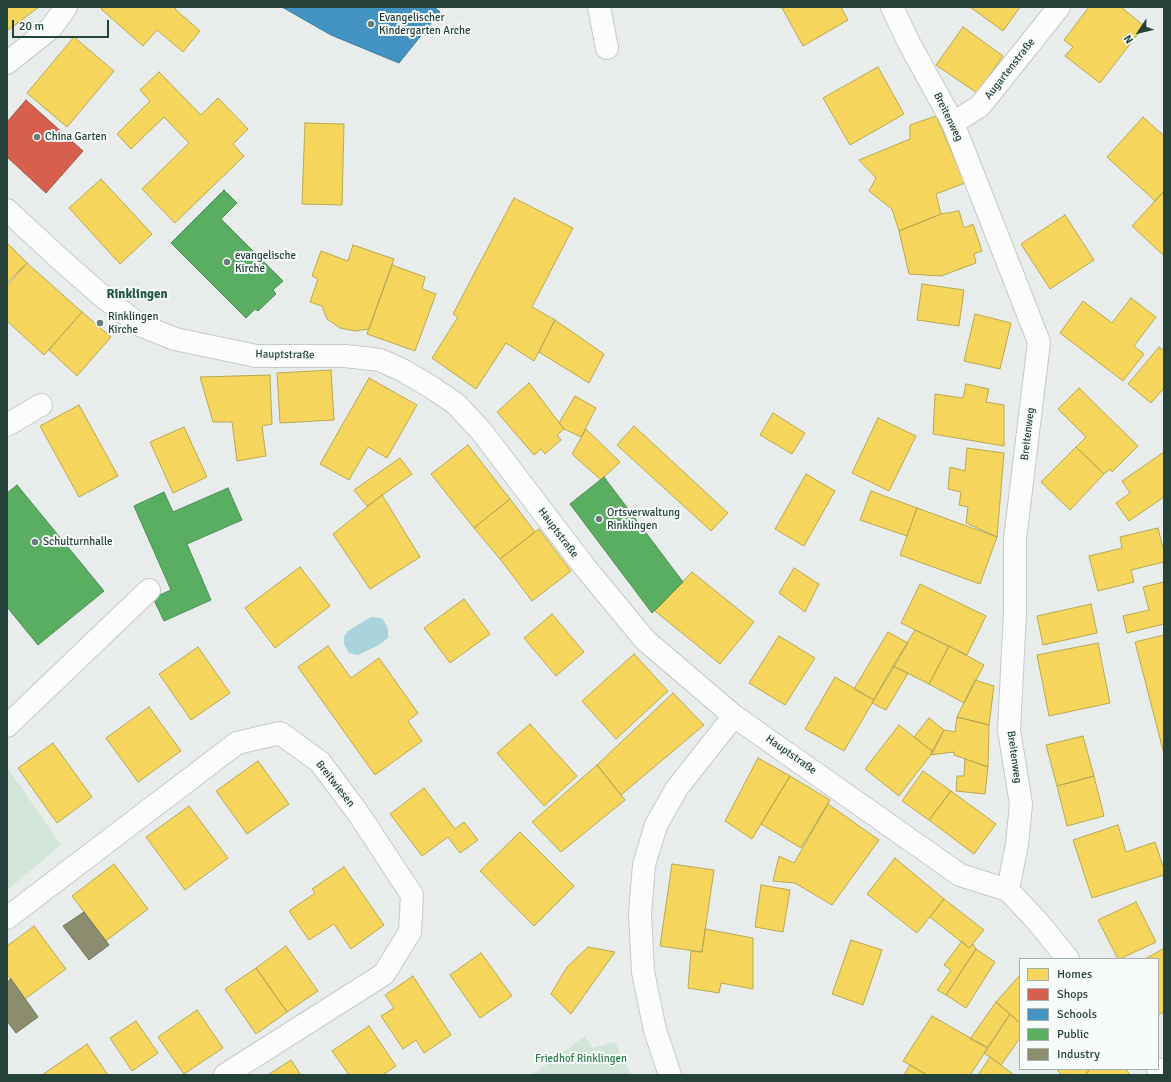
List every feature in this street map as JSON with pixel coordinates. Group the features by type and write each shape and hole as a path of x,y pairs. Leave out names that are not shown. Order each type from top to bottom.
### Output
{"street":[{"path":"7,63 51,28 66,7"},
{"path":"598,7 607,48"},
{"name":"Breitenweg","path":"892,7 909,43 953,123 1039,342 1015,539 1014,613 1009,730 1021,804 1017,844 1008,890"},
{"name":"Augartenstraße","path":"953,123 980,106 1059,7"},
{"name":"Hauptstraße","path":"7,210 102,296 140,325 175,339 256,356 345,356 380,360 431,386 456,404 482,432 584,566 645,640 734,716 960,875 1008,890 1037,921 1067,958"},
{"path":"7,425 41,405"},
{"path":"7,726 148,590"},
{"path":"670,1075 655,1030 643,972 640,914 644,866 656,825 677,788 734,716"},
{"name":"Breitwiesen","path":"7,918 237,743 280,733 320,762 358,813 412,895 410,932 384,974 225,1075"}],"green space":[{"path":"7,767 61,845 7,890"},
{"name":"Friedhof Rinklingen","path":"585,1036 592,1048 615,1042 631,1075 531,1075 543,1067"}],"water":[{"path":"371,617 381,618 384,621 388,629 388,638 379,645 358,655 349,653 344,644 344,636 348,631"}],"building: Homes":[{"path":"7,7 39,7 7,31"},
{"path":"103,7 177,7 175,9 200,31 183,52 157,30 143,46 101,9"},
{"path":"841,7 848,20 803,46 782,8"},
{"path":"970,7 1020,7 1003,31"},
{"path":"1089,7 1121,7 1144,26 1100,83 1065,56 1073,47 1064,40"},
{"path":"963,27 1003,56 977,93 936,65"},
{"path":"74,37 114,71 67,127 27,93"},
{"path":"878,67 904,114 850,145 823,98"},
{"path":"159,72 201,115 218,98 248,129 233,144 244,156 175,223 142,189 189,143 164,117 131,149 117,134 150,101 140,90"},
{"path":"936,116 965,183 936,194 941,214 899,231 892,209 869,191 876,178 859,160 910,139 910,125"},
{"path":"1143,117 1164,136 1164,191 1155,201 1107,157"},
{"path":"305,123 344,124 342,205 302,204"},
{"path":"101,179 152,234 120,264 69,208"},
{"path":"1164,191 1164,256 1132,226"},
{"path":"514,198 573,228 532,307 555,320 534,361 506,343 476,389 432,358 458,317 453,314"},
{"path":"959,211 964,228 973,224 982,251 974,254 976,263 941,276 909,274 899,231 941,214"},
{"path":"1065,215 1094,260 1050,289 1021,244"},
{"path":"7,243 27,263 7,283"},
{"path":"353,245 394,259 369,329 355,331 340,328 327,319 322,306 310,302 318,279 312,276 321,251 348,261"},
{"path":"27,263 82,312 44,355 7,321 7,286"},
{"path":"392,265 425,277 422,289 436,294 415,351 367,334"},
{"path":"922,284 964,290 959,326 917,320"},
{"path":"1131,298 1156,317 1134,346 1144,354 1123,381 1060,333 1083,301 1112,323"},
{"path":"82,312 111,337 77,376 49,350"},
{"path":"975,314 1011,323 1000,369 964,361"},
{"path":"555,320 604,354 589,383 539,352"},
{"path":"1159,347 1164,351 1164,388 1151,403 1128,384"},
{"path":"331,370 334,420 280,423 277,373"},
{"path":"270,375 272,424 262,426 266,456 237,461 232,422 213,422 200,377"},
{"path":"369,378 417,405 387,458 368,447 349,480 320,464"},
{"path":"529,383 564,429 557,435 561,440 545,454 541,449 534,455 497,412"},
{"path":"966,384 989,389 986,402 1004,405 1004,446 933,434 935,394 963,398"},
{"path":"1079,388 1138,446 1112,472 1110,469 1104,474 1076,447 1086,437 1058,409"},
{"path":"575,396 596,408 581,437 564,429 559,423"},
{"path":"79,405 118,476 79,497 40,426"},
{"path":"773,413 805,433 792,454 760,435"},
{"path":"878,418 916,436 889,491 852,473"},
{"path":"634,426 728,513 711,531 617,445"},
{"path":"184,427 207,477 173,493 150,442"},
{"path":"586,429 620,462 601,480 572,454"},
{"path":"468,445 510,499 474,528 431,474"},
{"path":"1076,447 1104,474 1070,510 1041,482"},
{"path":"967,448 1004,453 997,537 966,523 968,507 959,505 961,492 948,489 950,467 965,471"},
{"path":"1164,452 1164,497 1129,521 1116,503 1130,493 1122,481"},
{"path":"400,458 412,474 367,506 354,490"},
{"path":"806,474 835,491 804,546 775,529"},
{"path":"871,491 917,508 907,536 860,520"},
{"path":"382,495 420,557 370,589 333,534"},
{"path":"510,499 535,532 500,559 474,528"},
{"path":"917,508 997,537 980,584 900,555"},
{"path":"1158,528 1164,552 1164,562 1131,570 1134,582 1098,591 1089,556 1122,548 1120,537"},
{"path":"539,529 571,571 532,601 500,559"},
{"path":"300,567 330,606 275,648 245,608"},
{"path":"794,568 819,584 805,612 779,593"},
{"path":"692,572 754,622 720,664 655,611"},
{"path":"1164,582 1164,624 1127,633 1123,616 1149,610 1143,587"},
{"path":"920,584 986,616 967,655 901,623"},
{"path":"464,599 490,634 450,663 424,628"},
{"path":"1091,604 1097,633 1043,645 1037,616"},
{"path":"552,614 584,652 556,676 524,638"},
{"path":"915,630 949,646 929,684 893,666"},
{"path":"888,632 908,643 874,700 854,689"},
{"path":"1164,635 1164,754 1135,642"},
{"path":"779,636 815,658 785,705 749,683"},
{"path":"1098,643 1110,703 1049,716 1037,655"},
{"path":"328,646 351,678 379,658 418,713 408,721 422,741 375,775 298,667"},
{"path":"949,646 984,665 964,703 929,684"},
{"path":"198,647 230,693 191,720 159,674"},
{"path":"634,654 668,691 616,739 582,701"},
{"path":"893,666 908,673 886,710 872,703"},
{"path":"835,677 874,700 844,751 805,729"},
{"path":"975,680 994,686 989,725 957,717"},
{"path":"673,693 704,725 621,795 597,765"},
{"path":"149,707 181,751 138,782 106,738"},
{"path":"957,717 989,725 988,767 954,755 954,752 930,755 944,730 955,732"},
{"path":"929,718 944,730 933,752 914,737"},
{"path":"530,724 577,776 544,806 497,753"},
{"path":"899,725 933,752 899,796 865,769"},
{"path":"1083,736 1094,776 1057,786 1046,745"},
{"path":"53,743 92,797 57,823 18,768"},
{"path":"758,758 790,776 752,839 725,821"},
{"path":"965,759 988,767 985,794 956,791 957,776 964,776"},
{"path":"258,761 289,804 247,834 216,791"},
{"path":"597,765 625,800 561,852 532,822"},
{"path":"923,771 951,791 929,820 902,801"},
{"path":"790,776 830,800 801,848 761,824"},
{"path":"1094,776 1104,816 1067,826 1057,786"},
{"path":"424,788 455,829 464,822 478,840 460,853 448,837 422,856 390,814"},
{"path":"951,791 996,824 974,854 929,820"},
{"path":"828,804 879,840 832,905 795,883 773,881 779,856 794,863"},
{"path":"189,806 228,858 185,890 146,837"},
{"path":"1118,825 1126,852 1155,842 1164,869 1164,875 1092,898 1073,840"},
{"path":"520,832 574,886 534,926 480,871"},
{"path":"895,858 944,899 917,933 867,894"},
{"path":"114,864 148,909 106,941 72,896"},
{"path":"672,864 714,870 702,952 660,946"},
{"path":"344,867 384,925 351,949 334,924 309,940 289,911 315,893 312,889"},
{"path":"761,885 790,890 783,932 755,927"},
{"path":"944,899 984,930 969,948 930,917"},
{"path":"1136,902 1156,942 1122,958 1117,958 1098,920"},
{"path":"34,926 66,969 25,999 7,974 7,946"},
{"path":"705,929 753,938 753,989 721,983 719,993 688,988 691,951 702,952"},
{"path":"851,940 882,950 863,1005 832,994"},
{"path":"962,941 969,948 973,944 976,949 946,995 937,990 951,970 944,965"},
{"path":"286,946 318,991 287,1012 256,968"},
{"path":"588,947 615,952 571,1014 551,994 567,967"},
{"path":"976,949 995,962 966,1008 946,995"},
{"path":"1163,949 1164,1012 1159,1014 1159,958 1147,958"},
{"path":"481,953 512,996 480,1018 450,975"},
{"path":"256,968 287,1012 256,1034 225,989"},
{"path":"413,976 451,1035 424,1053 416,1040 403,1049 381,1016 394,1008 385,995"},
{"path":"1019,976 1019,1022 996,1002"},
{"path":"996,1002 1010,1014 988,1048 970,1039"},
{"path":"197,1010 223,1048 184,1074 158,1037"},
{"path":"1010,1014 1019,1022 1019,1039 1001,1065 984,1053"},
{"path":"932,1016 988,1048 970,1075 927,1075 903,1061"},
{"path":"136,1021 158,1053 132,1071 110,1038"},
{"path":"369,1026 396,1066 383,1075 349,1075 332,1051"},
{"path":"87,1044 108,1075 42,1075"},
{"path":"990,1057 1001,1065 1014,1075 978,1075"},
{"path":"291,1060 301,1075 268,1075"},
{"path":"910,1065 927,1075 904,1075"},
{"path":"1057,1070 1089,1070 1085,1075 1062,1075"},
{"path":"1089,1070 1127,1070 1130,1075 1085,1075"}],"building: Shops":[{"name":"China Garten","path":"26,100 83,151 46,193 7,157 7,122"}],"building: Schools":[{"name":"Evangelischer Kindergarten Arche","path":"282,7 434,7 440,12 399,63 331,35"}],"building: Public":[{"name":"evangelische Kirche","path":"224,190 237,203 221,219 283,281 273,290 276,294 258,311 255,309 246,318 171,243"},
{"path":"604,477 683,582 652,613 570,504"},
{"name":"Schulturnhalle","path":"17,485 104,591 38,645 7,607 7,493"},
{"path":"228,488 242,520 187,544 211,600 164,621 153,598 171,590 134,506 164,492 173,512"}],"building: Industry":[{"path":"84,912 109,945 89,960 63,926"},
{"path":"11,979 38,1017 16,1033 7,1021 7,982"}],"place":[{"name":"Evangelischer Kindergarten Arche","path":"371,24"},
{"name":"China Garten","path":"37,137"},
{"name":"evangelische Kirche","path":"227,262"},
{"name":"Rinklingen Kirche","path":"100,323"},
{"name":"Ortsverwaltung Rinklingen","path":"599,519"},
{"name":"Schulturnhalle","path":"35,542"}],"district":[{"name":"Rinklingen","path":"137,295"}]}
